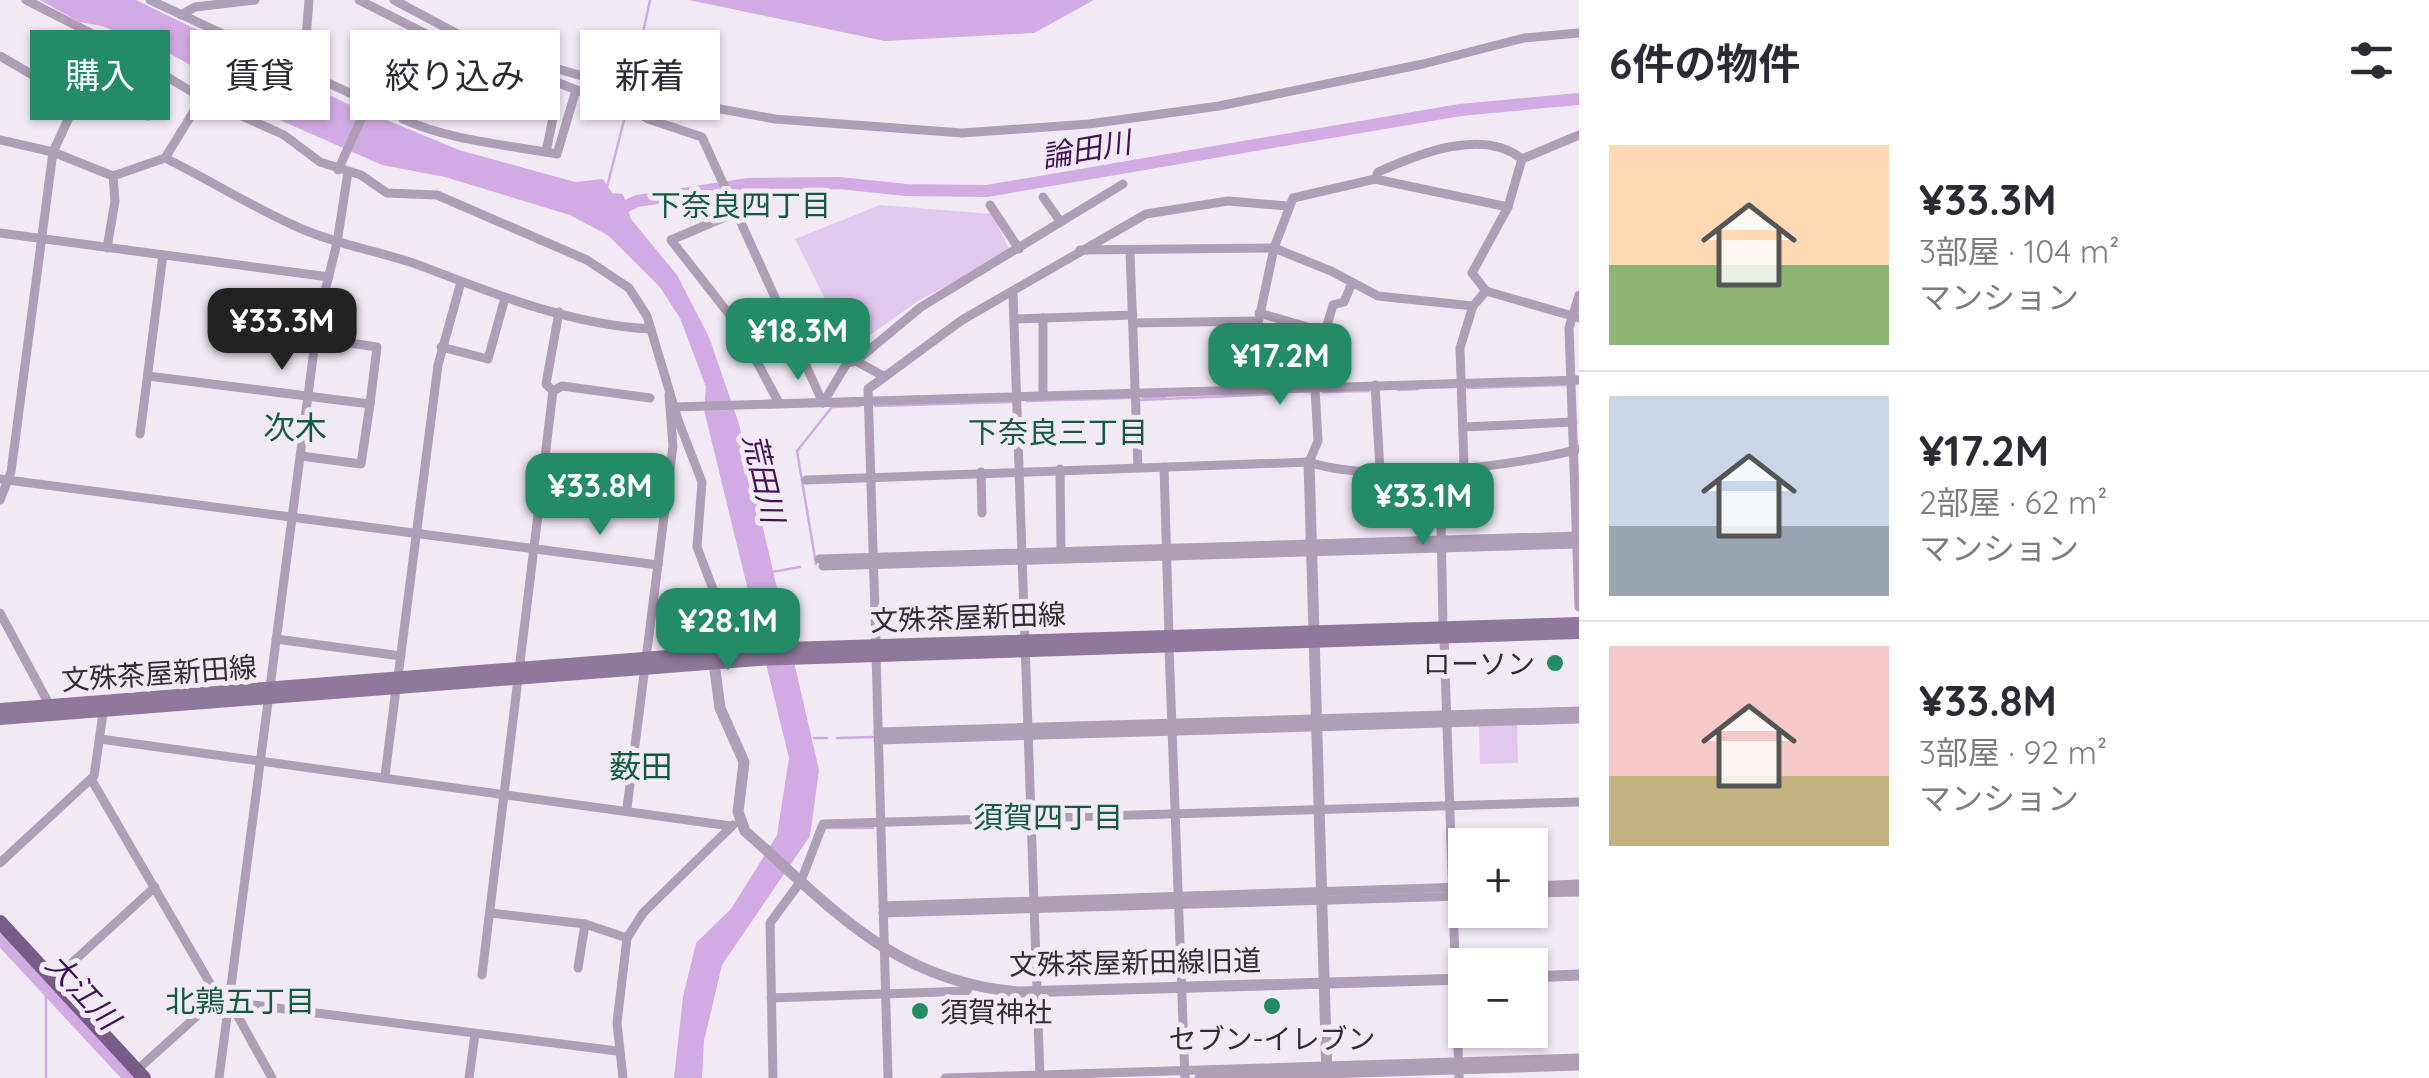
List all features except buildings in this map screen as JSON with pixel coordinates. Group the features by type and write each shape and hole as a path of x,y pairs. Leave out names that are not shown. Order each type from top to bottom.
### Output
{"main road":[{"name":"文殊茶屋新田線","path":"0,719 758,654 1444,632 1579,623"},
{"name":"文殊茶屋新田線","path":"1444,632 1579,633"},
{"name":"文殊茶屋新田線","path":"0,710 270,694"},
{"path":"0,922 140,1074"}],"street":[{"path":"26,0 84,30"},
{"path":"150,0 211,30"},
{"path":"181,16 195,7 255,0"},
{"path":"307,30 309,0"},
{"path":"360,0 419,30"},
{"path":"394,0 450,30"},
{"path":"720,108 870,129 1014,131 1219,106 1423,64 1524,38 1579,33"},
{"path":"0,56 30,74"},
{"path":"560,83 580,91"},
{"path":"404,120 425,130 440,129 557,154 576,90"},
{"path":"0,140 53,152 113,176 164,158 190,117"},
{"path":"0,500 53,152 68,120"},
{"path":"249,120 398,196 437,195 587,260 629,288 651,329 660,397 666,404 673,446 627,808"},
{"path":"219,1078 316,338 337,243 342,169 362,120"},
{"path":"546,152 553,120"},
{"path":"651,120 702,138 823,402"},
{"path":"1374,179 1378,172 1397,164 1466,142 1522,159 1579,134"},
{"path":"164,158 264,212 337,243 402,259 505,298 651,329"},
{"path":"1522,159 1508,207 1472,273 1480,278 1486,291 1575,317"},
{"path":"107,248 113,176"},
{"path":"1244,390 1274,248 1293,198 1374,179 1508,207"},
{"path":"823,402 847,362 856,360 921,308 1122,184"},
{"path":"1042,197 1060,221"},
{"path":"888,1078 868,389 962,320 1152,212 1228,201 1288,206"},
{"path":"990,205 1019,250"},
{"path":"735,208 670,240 736,323 776,403"},
{"path":"0,233 329,277"},
{"path":"1080,250 1274,248 1396,301 1473,306"},
{"path":"1130,252 1138,467"},
{"path":"140,434 163,255"},
{"path":"385,776 441,347 461,282"},
{"path":"1327,1072 1309,462 1318,441 1315,388 1325,332 1333,306 1344,302 1352,283"},
{"path":"1464,467 1460,348 1473,306 1486,291"},
{"path":"1013,294 1020,397 1040,1076"},
{"path":"1579,296 1573,422 1579,607"},
{"path":"441,347 488,358 505,298"},
{"path":"553,390 546,384 559,312"},
{"path":"1016,318 1258,317 1325,332"},
{"path":"1043,396 1044,318"},
{"path":"301,456 362,464 378,347 316,338"},
{"path":"856,360 885,376"},
{"path":"148,376 370,404"},
{"path":"553,390 562,386 660,397 678,407 1575,380"},
{"path":"1375,385 1380,470"},
{"path":"482,975 553,390"},
{"path":"623,1078 617,1051 626,938 644,913 735,824 744,762 720,708 714,658 716,597 697,547 702,482 678,407"},
{"path":"1462,427 1573,422"},
{"path":"806,480 1309,462 1328,469 1512,466 1576,449"},
{"path":"1164,467 1184,1074"},
{"path":"1440,468 1453,828"},
{"path":"1060,469 1062,552"},
{"path":"980,472 982,512"},
{"path":"5,480 658,565"},
{"path":"821,563 1578,540"},
{"path":"1024,558 1062,552 1167,553"},
{"path":"0,613 50,706"},
{"path":"276,638 400,656"},
{"path":"1448,719 1579,711"},
{"path":"0,862 94,775 103,713"},
{"path":"878,736 1315,722 1579,719"},
{"path":"100,739 735,824"},
{"path":"94,775 218,997 229,1004 617,1051"},
{"path":"773,1078 770,924 799,879 823,824 1579,802"},
{"name":"文殊茶屋新田線旧道","path":"735,824 884,951 915,967 970,985 1037,992 1448,979"},
{"path":"53,980 155,887"},
{"path":"1548,887 1579,888"},
{"path":"1548,892 1579,888"},
{"path":"883,909 1448,893"},
{"path":"490,913 585,924 626,938"},
{"path":"578,968 585,924"},
{"path":"1548,976 1579,975"},
{"path":"771,998 967,991 970,985"},
{"path":"140,1074 218,997"},
{"path":"229,1004 272,1078"},
{"path":"469,1078 475,1034"},
{"path":"946,1078 1459,1070 1579,1062"},
{"path":"1199,1078 1327,1072"}],"shaded area":[{"path":"40,0 136,0 197,30 190,30 190,65 170,54 170,30 112,30 79,22"},
{"path":"689,0 1094,0 1034,33 885,41"},
{"path":"330,95 350,105 350,120 387,120 459,150 575,182 603,179 612,193 623,194 631,219 677,275 709,337 739,424 819,770 810,836 722,965 704,1041 702,1078 674,1078 683,997 696,943 731,909 777,835 789,758 704,410 706,387 680,318 659,286 609,236 570,215 445,177 382,165 280,120 330,120"},
{"path":"880,205 992,214 1011,253 921,299 850,349 795,239"},
{"path":"1517,723 1518,763 1480,764 1479,725"}],"waterway":[{"path":"644,30 650,0"},
{"name":"論田川","path":"614,212 637,201 748,184 839,183 906,190 987,191 1460,110 1579,99"},
{"path":"607,187 624,120"},
{"path":"1468,388 1565,385"},
{"path":"1398,390 1418,389"},
{"path":"1323,392 1369,391"},
{"path":"1140,400 1280,394"},
{"path":"1143,398 1165,397"},
{"path":"1027,401 1130,398"},
{"path":"875,406 1011,402"},
{"path":"816,564 797,451 832,407 860,406"},
{"path":"772,572 800,567"},
{"path":"837,738 873,737"},
{"path":"814,738 827,738"},
{"path":"825,828 873,828"},
{"name":"大江川","path":"0,939 129,1078"},
{"path":"46,989 46,1078"}],"place":[{"name":"ローソン","path":"1555,663"},
{"name":"セブン-イレブン","path":"1272,1006"},
{"name":"須賀神社","path":"920,1011"}],"district":[{"name":"下奈良四丁目","path":"741,205"},
{"name":"次木","path":"295,427"},
{"name":"下奈良三丁目","path":"1058,432"},
{"name":"薮田","path":"641,766"},
{"name":"須賀四丁目","path":"1048,817"},
{"name":"北鶉五丁目","path":"240,1001"}],"water label":[{"name":"荒田川","path":"764,478"}]}
